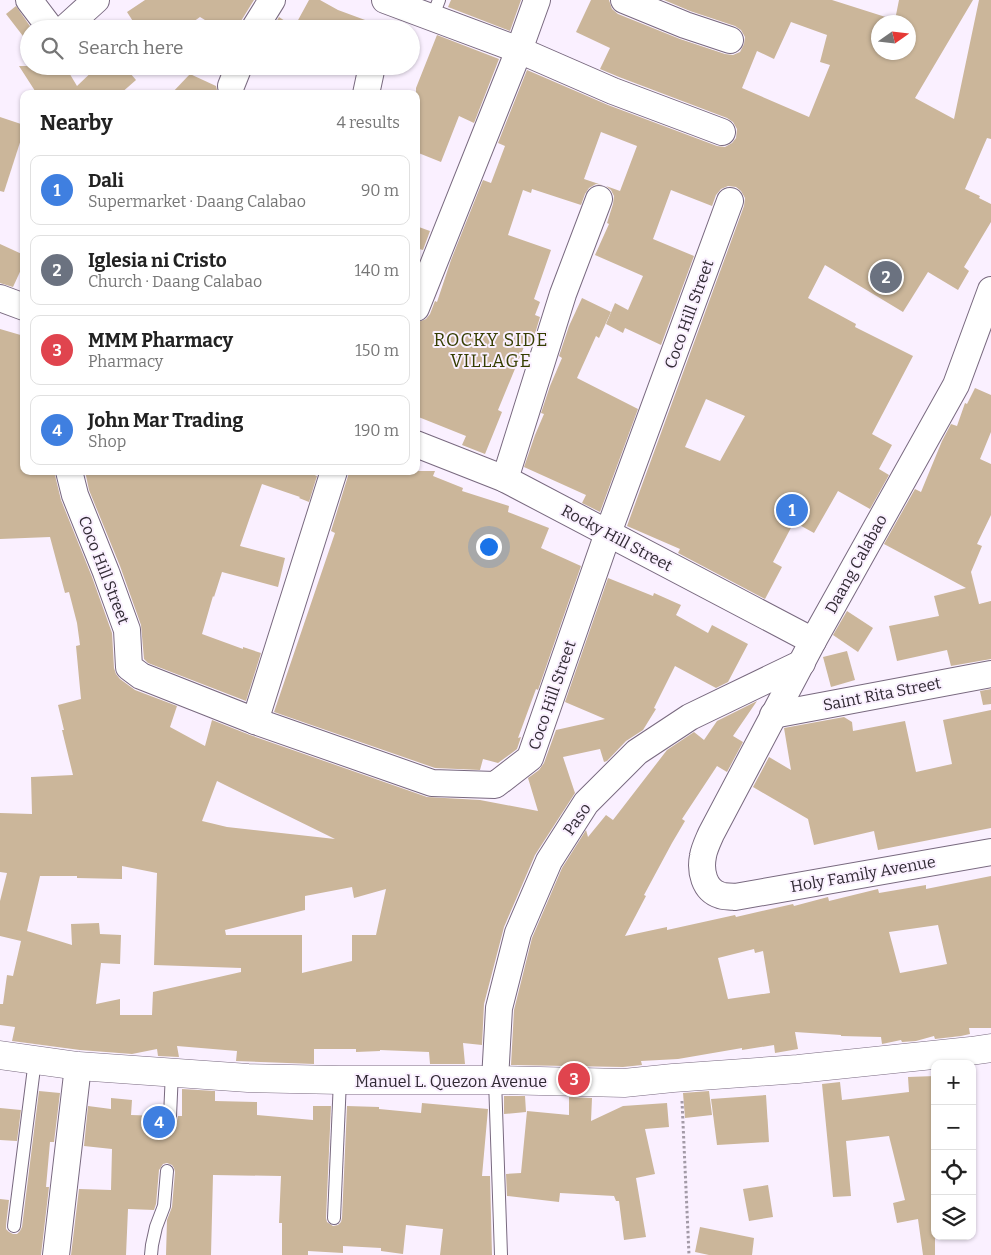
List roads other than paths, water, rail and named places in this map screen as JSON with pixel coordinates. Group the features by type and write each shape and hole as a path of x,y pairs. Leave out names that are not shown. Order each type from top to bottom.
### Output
{"main road":[{"name":"Manuel L. Quezon Avenue","path":"0,1055 78,1066 248,1078 624,1083 798,1069 991,1048"}],"street":[{"path":"29,0 44,20"},
{"path":"74,20 96,0"},
{"path":"260,20 272,0"},
{"path":"385,0 435,9 519,50 613,91 722,132"},
{"path":"420,298 519,50 537,0"},
{"path":"624,0 685,25 730,40"},
{"path":"367,90 370,75"},
{"path":"505,479 563,294 599,199"},
{"name":"Coco Hill Street","path":"70,475 75,495 127,630 129,667 141,676 255,721 432,783 495,785 530,758 608,533 730,201"},
{"name":"Daang Calabao","path":"735,896 721,896 710,890 705,881 702,869 703,855 711,834 773,715 956,385 991,290"},
{"path":"0,298 20,306"},
{"name":"Rocky Hill Street","path":"420,446 505,479 608,533 808,652"},
{"path":"255,721 333,475"},
{"name":"Paso","path":"495,1080 499,1008 518,933 549,861 586,804 637,752 690,717 808,652"},
{"name":"Saint Rita Street","path":"773,715 991,674"},
{"name":"Holy Family Avenue","path":"735,896 991,852"},
{"path":"56,1255 78,1066"}],"lane":[{"path":"14,1226 35,1060"},
{"path":"170,1116 172,1072"},
{"path":"334,1218 340,1080"},
{"path":"495,1080 501,1255"},
{"path":"151,1255 156,1227 164,1206 167,1171"}],"place":[{"name":"Iglesia ni Cristo","path":"886,277"},
{"name":"Dali","path":"792,510"},
{"name":"MMM Pharmacy","path":"574,1079"},
{"name":"John Mar Trading","path":"159,1122"}],"district":[{"name":"ROCKY SIDE VILLAGE","path":"491,350"}]}
